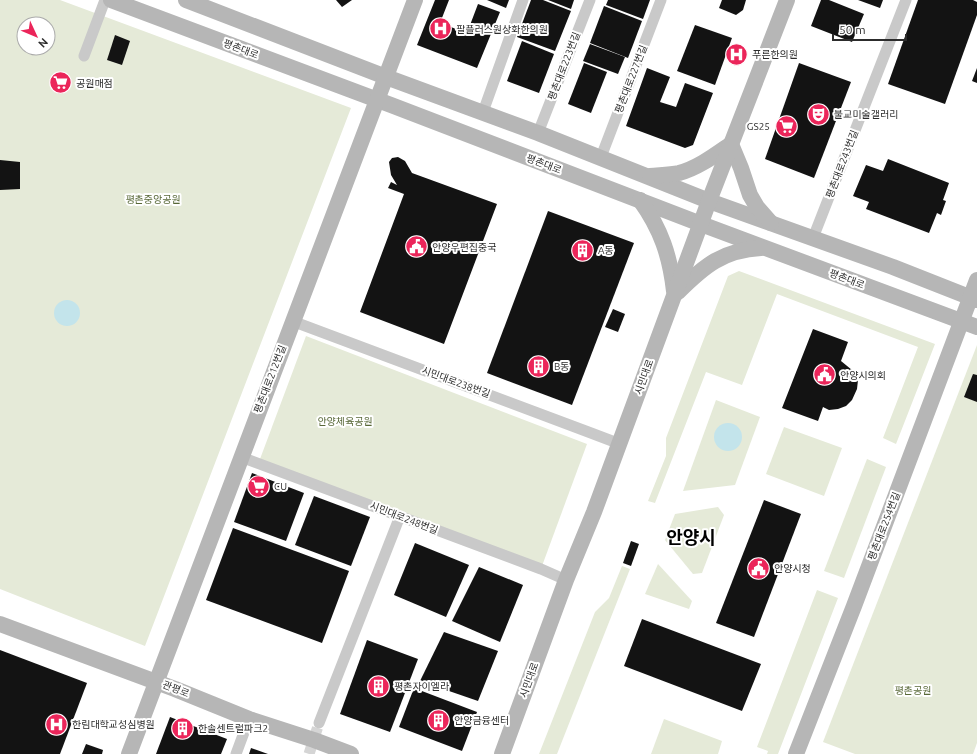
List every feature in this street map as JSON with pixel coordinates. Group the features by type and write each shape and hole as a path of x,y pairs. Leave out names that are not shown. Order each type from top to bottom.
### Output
{"street":[{"path":"84,56 105,0"},
{"name":"평촌대로","path":"112,0 700,224 977,327"},
{"path":"186,0 386,77 538,132 709,201 893,267 974,299"},
{"name":"평촌대로212번길","path":"129,754 415,0"},
{"path":"483,112 523,0"},
{"name":"평촌대로223번길","path":"538,132 590,0"},
{"name":"평촌대로227번길","path":"601,157 661,0"},
{"name":"시민대로","path":"502,754 566,580 620,444 700,224 787,0"},
{"name":"평촌대로243번길","path":"813,238 906,0"},
{"path":"649,176 678,173 688,170 708,160 731,144 750,195 757,207 772,224"},
{"path":"640,200 650,214 660,234 671,268 674,296"},
{"path":"674,296 701,269 724,255 747,249 764,248"},
{"name":"평촌대로254번길","path":"796,754 854,606 961,321 974,299 977,280"},
{"name":"시민대로238번길","path":"292,321 620,444"},
{"name":"시민대로248번길","path":"241,457 541,569 566,580"},
{"path":"319,723 400,516"},
{"name":"관평로","path":"0,624 156,681 249,719 314,740 351,754"},
{"path":"236,754 249,719"}],"green space":[{"name":"평촌중앙공원","path":"0,0 60,0 351,108 145,646 0,589"},
{"path":"739,271 935,344 896,444 883,438 918,347 777,294 742,385 706,372 655,503 648,501 666,456 666,438 728,276"},
{"name":"안양체육공원","path":"306,336 587,444 542,566 260,459"},
{"name":"평촌공원","path":"977,345 977,743 973,754 855,754 823,742"},
{"path":"716,400 760,417 735,485 683,491"},
{"path":"784,427 842,448 824,496 766,474"},
{"path":"867,459 886,467 844,578 824,571"},
{"path":"718,507 724,515 702,573 693,574 665,540 675,514"},
{"path":"658,564 692,601 689,609 645,594"},
{"path":"622,566 630,569 557,754 539,754 595,612 609,598"},
{"path":"817,590 838,598 778,754 767,754 768,751 757,747"},
{"path":"664,719 722,741 718,754 651,754"}],"water":[{"path":"67,300 76,304 80,313 76,322 67,326 58,322 54,313 58,304"},
{"path":"728,423 738,427 742,437 738,447 728,451 718,447 714,437 718,427"}],"building":[{"path":"336,0 352,0 342,7"},
{"path":"435,0 449,0 440,23 467,33 478,4 500,12 477,68 417,45"},
{"path":"487,0 509,0 506,8"},
{"path":"531,0 543,0 571,11 555,51 517,37"},
{"path":"548,0 574,0 571,9"},
{"path":"608,0 650,0 643,19 606,5"},
{"path":"722,0 746,0 743,10 736,15 719,8"},
{"path":"821,0 829,0 864,14 852,42 811,26"},
{"path":"858,0 883,0 880,8"},
{"path":"918,0 973,0 977,2 977,15 945,104 888,84"},
{"path":"604,6 642,21 628,58 590,43"},
{"path":"695,25 732,38 715,85 677,71"},
{"path":"115,35 130,41 122,65 107,60"},
{"path":"522,41 554,54 539,93 507,81"},
{"path":"590,44 625,57 618,74 583,61"},
{"path":"584,63 607,72 591,113 568,104"},
{"path":"799,63 851,82 814,178 765,159"},
{"path":"647,68 670,77 660,102 676,107 685,83 713,93 693,145 685,148 626,126"},
{"path":"977,68 977,83 972,81"},
{"name":"공원매점","path":"60,74 68,76 62,92 54,89"},
{"path":"398,157 405,161 412,173 497,204 444,344 360,312 404,194 388,188 391,182 397,185 391,175 389,162 392,158"},
{"path":"888,159 949,183 943,200 946,201 941,215 937,213 929,233 866,209 869,202 853,196 866,165 883,171"},
{"path":"0,160 20,162 20,189 0,190"},
{"path":"548,211 634,243 572,405 487,373"},
{"path":"613,309 625,314 618,332 605,327"},
{"name":"안양시의회","path":"813,329 848,342 841,361 852,370 858,380 857,389 852,400 846,406 838,409 829,410 823,407 818,421 782,408"},
{"path":"973,374 977,375 977,402 964,397"},
{"path":"252,473 304,493 286,541 234,522"},
{"path":"314,496 370,517 351,566 295,545"},
{"name":"안양시청","path":"764,500 801,514 754,637 716,623"},
{"path":"233,528 349,571 322,643 206,600"},
{"path":"631,541 639,544 631,566 623,563"},
{"path":"415,543 469,565 446,617 394,595"},
{"path":"479,567 523,585 500,642 452,621"},
{"path":"642,619 761,664 742,711 624,666"},
{"path":"444,632 498,651 478,701 420,681"},
{"name":"평촌자이엘라","path":"367,640 418,659 390,732 340,714"},
{"name":"한림대학교성심병원","path":"0,650 87,683 60,754 0,754"},
{"name":"안양금융센터","path":"414,688 477,712 462,751 399,727"},
{"name":"한솔센트럴파크2","path":"170,717 227,739 221,754 156,754"},
{"path":"86,744 103,750 102,754 82,754"},
{"path":"251,748 268,754 249,754"}],"tunnel":[{"path":"309,754 319,723"}],"place":[{"name":"팔플러스원상화한의원","path":"440,29"},
{"name":"푸른한의원","path":"736,54"},
{"name":"공원매점","path":"61,83"},
{"name":"불교미술갤러리","path":"818,114"},
{"name":"GS25","path":"786,126"},
{"name":"안양우편집중국","path":"416,247"},
{"name":"A동","path":"582,250"},
{"name":"B동","path":"538,366"},
{"name":"안양시의회","path":"825,375"},
{"name":"CU","path":"259,486"},
{"name":"안양시청","path":"759,568"},
{"name":"평촌자이엘라","path":"379,686"},
{"name":"안양금융센터","path":"438,720"},
{"name":"한림대학교성심병원","path":"57,724"},
{"name":"한솔센트럴파크2","path":"182,728"}],"district":[{"name":"안양시","path":"691,537"}]}
